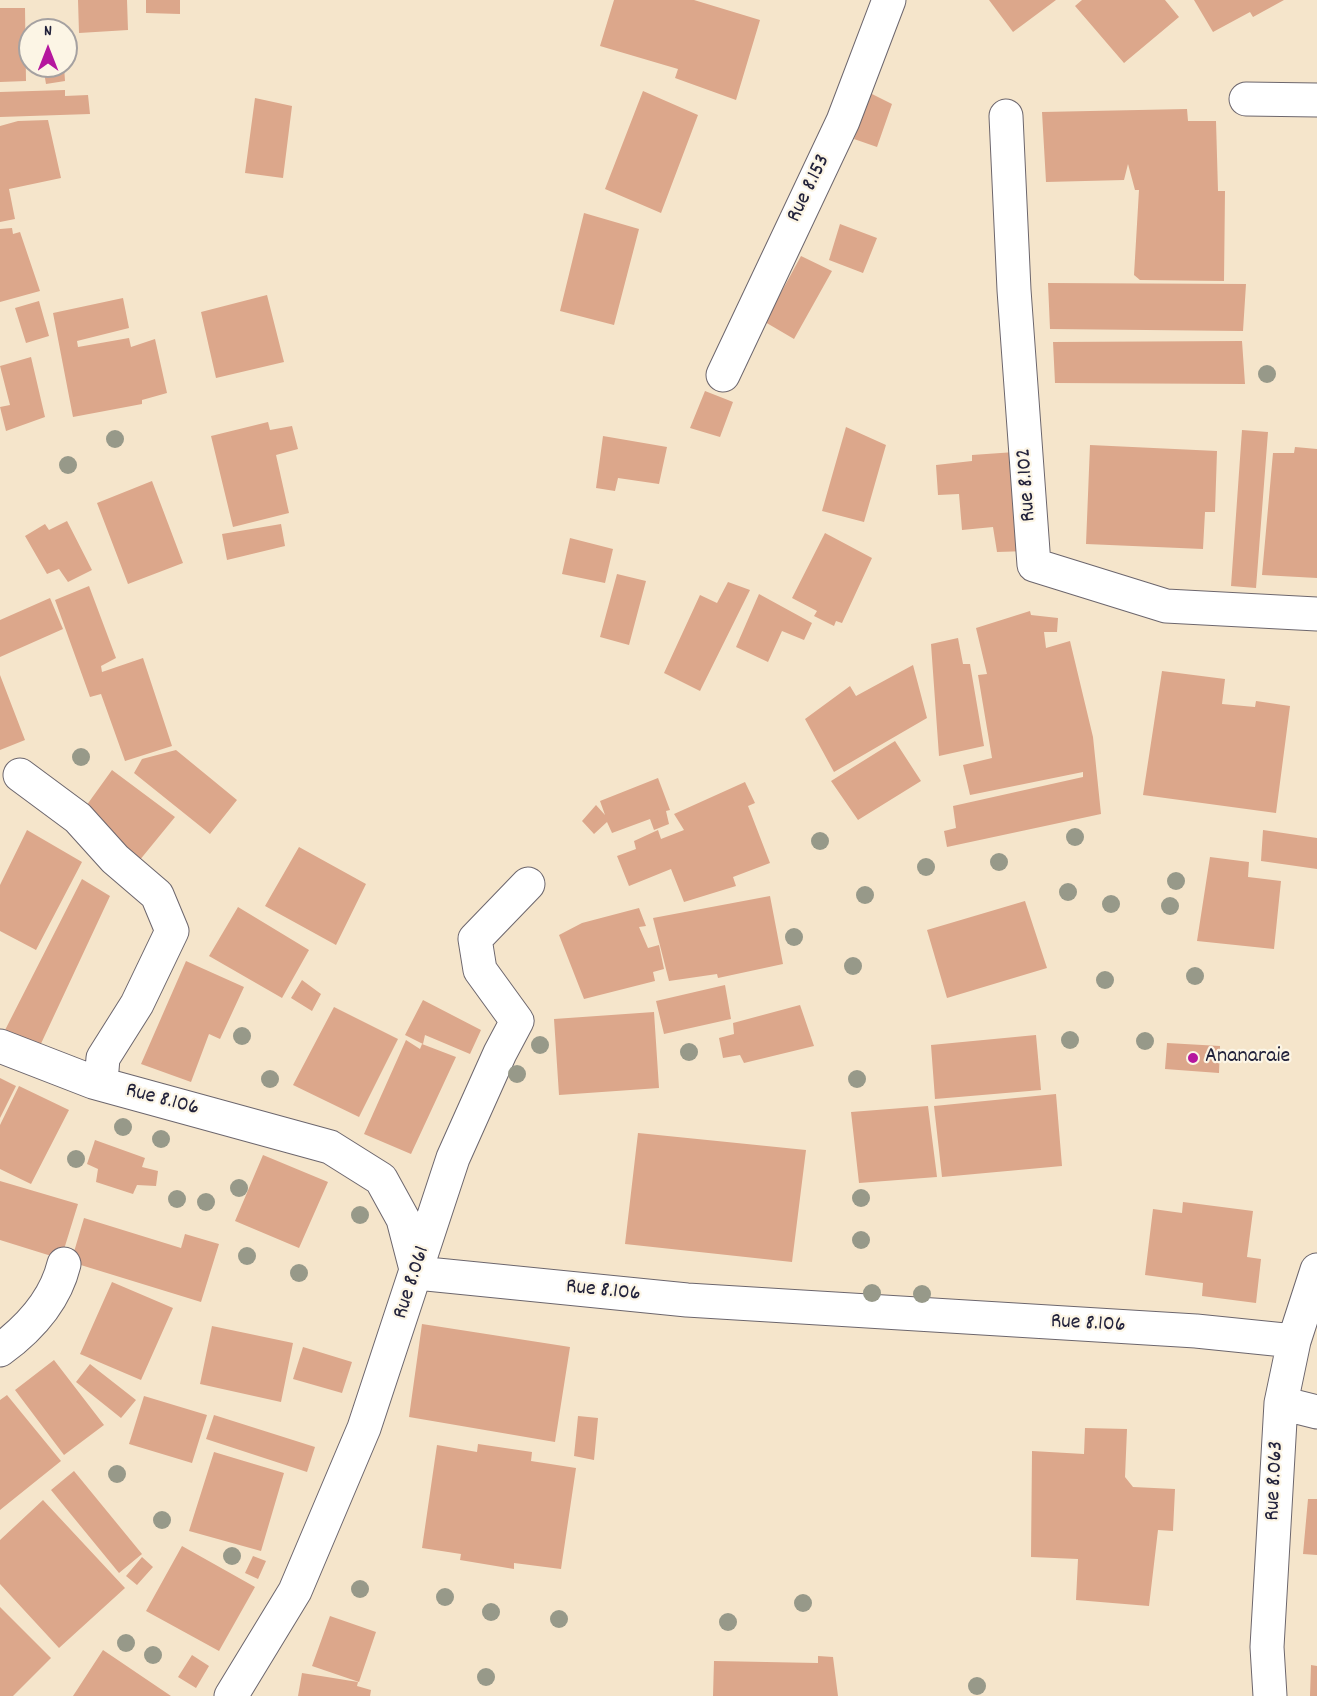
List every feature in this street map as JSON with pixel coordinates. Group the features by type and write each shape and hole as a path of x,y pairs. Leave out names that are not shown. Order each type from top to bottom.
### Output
{"street":[{"name":"Rue 8.153","path":"723,375 843,121 889,0"},
{"path":"1246,99 1317,100"},
{"name":"Rue 8.102","path":"1006,116 1014,290 1034,566 1166,606 1317,614"},
{"path":"20,775 78,818 114,859 157,895 172,931 136,1004 103,1058 102,1071 93,1082"},
{"name":"Rue 8.061","path":"231,1696 295,1591 364,1428 453,1158 500,1053 517,1022 480,970 475,939 528,884"},
{"name":"Rue 8.106","path":"0,1046 93,1082 330,1147 381,1179 404,1219 417,1272 687,1300 1196,1331 1294,1341"},
{"path":"0,1350 20,1335 42,1312 61,1277 64,1264"},
{"name":"Rue 8.063","path":"1270,1696 1267,1647 1281,1403 1294,1341 1317,1270"},
{"path":"1281,1403 1317,1412"}],"building":[{"path":"78,0 127,0 128,30 79,33"},
{"path":"146,0 180,0 180,14 146,13"},
{"path":"614,0 694,0 760,20 736,100 675,78 678,69 600,46"},
{"path":"989,0 1056,0 1013,32"},
{"path":"1082,0 1165,0 1179,17 1124,63 1075,6"},
{"path":"1194,0 1284,0 1253,17 1250,12 1213,32"},
{"path":"0,8 25,8 25,18 18,18 18,78 26,78 26,81 0,82"},
{"path":"45,78 65,78 65,81 46,84"},
{"path":"65,90 65,96 88,95 90,114 0,117 0,92"},
{"path":"643,91 698,115 661,213 605,189"},
{"path":"870,93 892,104 877,147 854,139"},
{"path":"255,98 292,106 283,178 245,173"},
{"path":"1187,109 1188,121 1216,121 1218,191 1225,191 1224,281 1140,280 1134,275 1139,190 1135,190 1128,164 1124,180 1046,182 1042,112"},
{"path":"48,120 61,178 9,189 15,219 0,222 0,126 18,121"},
{"path":"584,213 639,229 614,325 560,311"},
{"path":"840,224 877,238 863,273 829,260"},
{"path":"12,228 13,234 20,232 40,291 0,302 0,229"},
{"path":"801,256 832,271 794,339 765,322"},
{"path":"1048,283 1246,284 1243,331 1050,329"},
{"path":"267,295 284,362 216,378 201,312"},
{"path":"123,298 129,328 77,341 78,347 129,338 131,347 155,339 167,393 142,400 142,404 73,417 53,313"},
{"path":"39,301 49,336 26,343 15,308"},
{"path":"1242,341 1245,384 1055,383 1053,342"},
{"path":"31,357 45,417 6,431 0,407 10,405 0,366"},
{"path":"705,391 733,402 720,437 690,428"},
{"path":"268,422 270,430 292,426 298,449 276,455 289,513 233,527 211,436"},
{"path":"846,427 886,445 864,522 822,511"},
{"path":"1242,430 1268,432 1256,588 1231,586"},
{"path":"603,436 667,447 659,484 618,478 615,491 596,488"},
{"path":"1090,445 1217,451 1215,512 1205,512 1203,549 1086,544"},
{"path":"1295,447 1317,449 1317,578 1262,575 1273,453 1294,453"},
{"path":"1015,452 1028,551 997,552 993,527 962,530 959,494 938,495 936,465 972,461 972,455"},
{"path":"152,481 183,563 128,584 97,503"},
{"path":"67,521 92,570 68,582 59,569 47,574 25,536 45,524 49,530"},
{"path":"281,524 285,546 227,560 222,534"},
{"path":"825,533 872,558 842,623 836,621 834,626 814,616 817,611 792,598"},
{"path":"570,538 613,549 605,583 562,574"},
{"path":"617,574 646,581 629,645 600,637"},
{"path":"728,582 750,590 700,691 664,673 700,595 717,603"},
{"path":"89,586 116,658 101,666 102,672 143,658 172,746 125,761 101,694 90,697 55,600"},
{"path":"759,594 812,623 804,640 782,631 768,662 736,647"},
{"path":"50,598 63,629 0,657 0,620"},
{"path":"1030,611 1031,615 1058,618 1057,632 1044,632 1046,648 1070,641 1093,737 1101,814 947,847 944,831 956,828 953,806 1083,777 1083,772 970,795 963,765 992,758 978,675 987,674 976,628"},
{"path":"958,638 963,664 970,664 984,746 939,756 931,644"},
{"path":"913,665 927,718 834,772 805,719 850,686 856,696"},
{"path":"1162,671 1225,679 1222,704 1255,707 1256,701 1290,706 1276,813 1143,795"},
{"path":"0,675 25,740 0,750"},
{"path":"895,741 921,781 858,820 831,781"},
{"path":"176,750 237,800 210,834 134,773 142,759"},
{"path":"112,770 175,817 139,861 76,820"},
{"path":"658,778 670,810 666,811 669,824 654,830 650,819 612,833 607,822 594,834 582,821 596,805 605,815 600,801"},
{"path":"745,782 755,803 748,806 770,863 733,877 736,886 684,902 671,869 629,886 617,856 636,849 634,841 658,830 661,839 684,830 674,814"},
{"path":"27,830 82,862 36,950 0,931 0,885"},
{"path":"1263,830 1317,838 1317,869 1261,861"},
{"path":"299,847 366,884 336,945 265,906"},
{"path":"1210,857 1249,862 1248,877 1281,881 1274,949 1197,941"},
{"path":"82,879 110,896 38,1050 3,1034"},
{"path":"770,896 783,964 718,978 717,974 669,981 653,918"},
{"path":"1025,901 1047,968 947,998 927,930"},
{"path":"238,907 309,950 282,998 209,956"},
{"path":"639,908 646,926 639,927 648,948 659,945 664,969 653,972 655,981 584,999 559,935 582,923"},
{"path":"186,961 244,987 220,1039 209,1034 191,1082 141,1064"},
{"path":"302,980 321,994 312,1011 291,998"},
{"path":"725,985 731,1019 664,1034 656,1001"},
{"path":"423,1000 481,1030 470,1054 425,1035 423,1044 405,1035"},
{"path":"800,1005 814,1046 744,1063 740,1055 723,1058 719,1038 734,1034 733,1023"},
{"path":"334,1007 398,1039 359,1117 293,1085"},
{"path":"654,1012 659,1088 559,1095 554,1019"},
{"path":"1036,1035 1041,1090 935,1099 931,1045"},
{"path":"406,1040 420,1049 422,1044 456,1057 411,1154 364,1134"},
{"name":"Ananaraie","path":"1167,1043 1220,1046 1219,1073 1165,1069"},
{"path":"0,1078 16,1086 0,1118"},
{"path":"19,1086 69,1110 31,1184 0,1169 0,1125"},
{"path":"1056,1094 1062,1166 942,1177 934,1106"},
{"path":"928,1106 937,1177 859,1183 851,1112"},
{"path":"638,1133 806,1150 792,1262 625,1244"},
{"path":"95,1140 145,1158 142,1167 158,1171 156,1186 137,1185 133,1194 96,1182 98,1169 87,1164"},
{"path":"263,1155 328,1182 299,1248 235,1221"},
{"path":"0,1181 78,1204 61,1259 0,1240"},
{"path":"1183,1202 1253,1211 1247,1257 1261,1259 1256,1303 1202,1296 1203,1283 1145,1275 1153,1209 1182,1213"},
{"path":"84,1218 181,1248 185,1234 219,1244 201,1302 71,1262"},
{"path":"112,1282 173,1308 141,1380 80,1354"},
{"path":"422,1324 570,1347 555,1442 409,1417"},
{"path":"212,1326 293,1343 281,1402 200,1384"},
{"path":"303,1347 352,1362 342,1393 293,1379"},
{"path":"54,1360 104,1425 64,1455 15,1390"},
{"path":"90,1364 136,1400 121,1418 76,1382"},
{"path":"7,1395 61,1461 0,1510 0,1400"},
{"path":"144,1396 207,1415 192,1463 129,1444"},
{"path":"214,1415 315,1447 307,1472 206,1439"},
{"path":"578,1416 598,1418 594,1460 574,1456"},
{"path":"1085,1428 1127,1429 1125,1477 1133,1487 1175,1489 1173,1531 1158,1530 1149,1606 1076,1600 1078,1559 1031,1557 1032,1451 1084,1454"},
{"path":"478,1444 532,1452 531,1461 576,1468 561,1569 514,1563 514,1569 460,1560 461,1554 422,1548 437,1445 477,1452"},
{"path":"214,1452 284,1473 261,1551 189,1531"},
{"path":"74,1471 142,1554 119,1573 51,1490"},
{"path":"1308,1499 1317,1499 1317,1555 1303,1554"},
{"path":"43,1500 125,1588 59,1648 0,1584 0,1540"},
{"path":"182,1546 255,1587 219,1651 146,1611"},
{"path":"253,1556 266,1561 258,1579 245,1573"},
{"path":"142,1557 153,1567 137,1585 126,1576"},
{"path":"0,1607 51,1658 13,1696 0,1696"},
{"path":"330,1616 376,1632 359,1682 312,1666"},
{"path":"103,1650 171,1696 73,1696"},
{"path":"192,1655 209,1666 196,1688 178,1677"},
{"path":"818,1656 833,1657 838,1696 713,1696 714,1661 818,1663"},
{"path":"1311,1665 1317,1666 1317,1696 1310,1696"},
{"path":"302,1673 358,1682 357,1686 371,1690 370,1696 298,1696"}],"place":[{"name":"Ananaraie","path":"1193,1058"}]}
